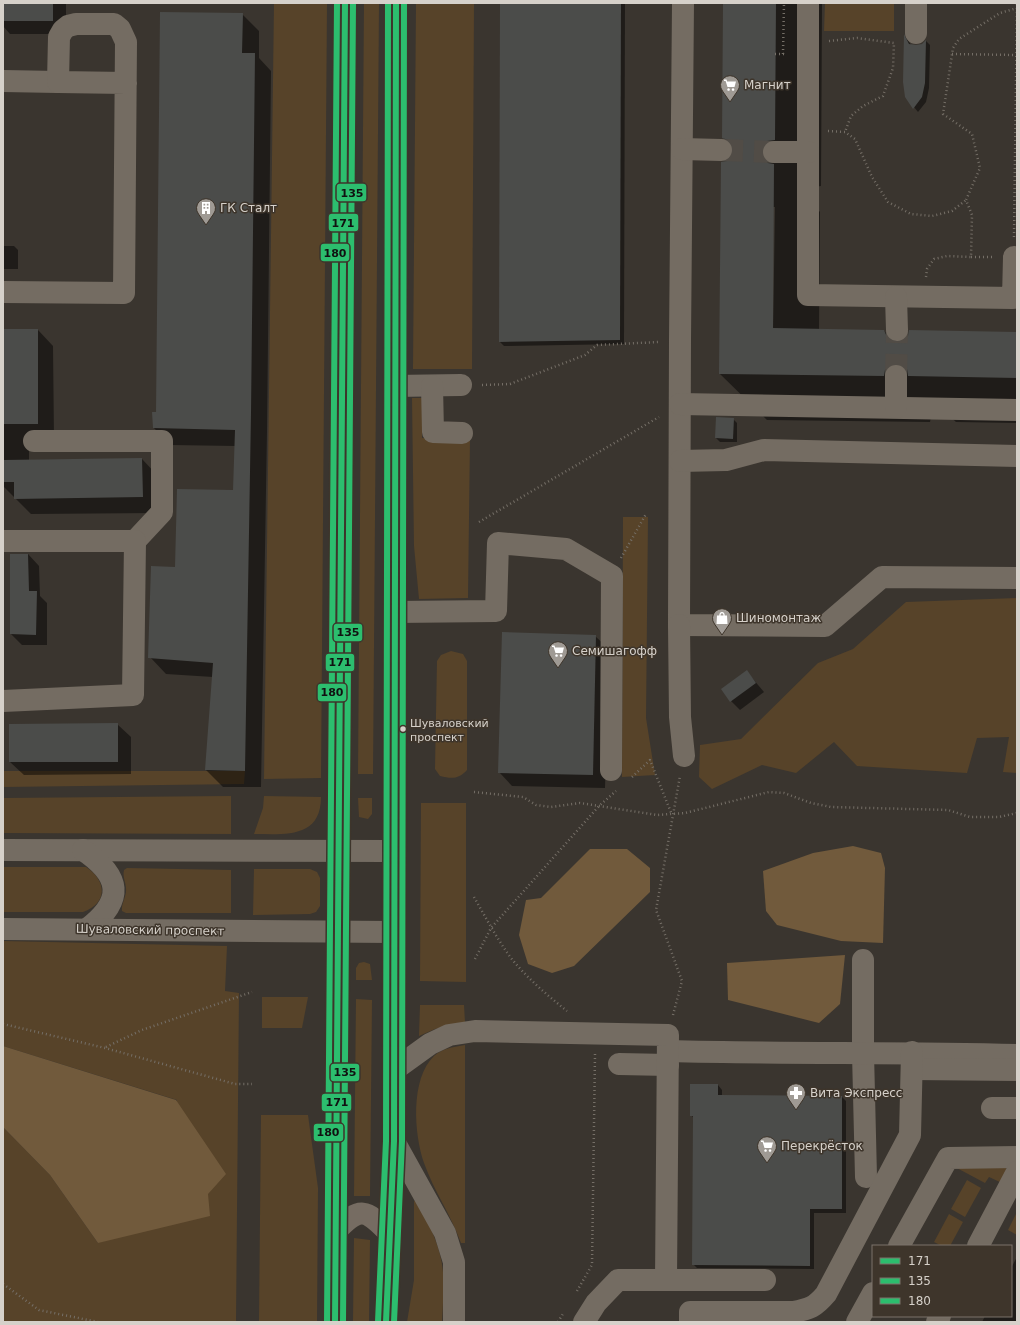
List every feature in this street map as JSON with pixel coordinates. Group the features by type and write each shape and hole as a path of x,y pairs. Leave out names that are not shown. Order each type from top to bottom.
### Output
{"main road":[{"path":"335,1322 345,3"},
{"path":"386,1322 394,1142 394,386 396,3"},
{"path":"336,1232 350,1218 361,1213 370,1216 390,1233"}],"street":[{"path":"683,3 679,625 680,717 684,756"},
{"path":"808,3 808,295 1013,298 1014,257"},
{"path":"916,3 916,33"},
{"path":"3,292 124,293 126,42 120,29 114,24 76,24 68,26 63,30 59,37 58,82"},
{"path":"3,81 126,83"},
{"path":"682,150 721,150"},
{"path":"774,152 808,152"},
{"path":"896,297 897,330"},
{"path":"896,376 896,407"},
{"path":"394,386 470,385"},
{"path":"432,386 433,432 462,433"},
{"path":"680,404 1017,410"},
{"path":"3,701 133,695 135,542 162,512 162,441 34,441"},
{"path":"680,461 726,460 764,450 1017,456"},
{"path":"3,541 135,542"},
{"path":"394,612 496,610 498,543 566,549 612,576 620,779"},
{"path":"679,625 825,626 882,577 1017,578"},
{"path":"3,850 394,851"},
{"path":"84,850 106,868 112,879 114,891 112,903 105,913 87,929"},
{"name":"Шуваловский проспект","path":"3,929 394,932"},
{"path":"863,960 863,1053 866,1177"},
{"path":"394,1070 430,1044 449,1035 475,1032 595,1033 668,1050 863,1053 912,1061 1017,1070"},
{"path":"619,1064 668,1050"},
{"path":"666,1280 668,1050"},
{"path":"912,1061 1017,1055"},
{"path":"690,1322 690,1312 793,1312 816,1306 826,1294 910,1135 912,1061"},
{"path":"992,1108 1017,1108"},
{"path":"394,1142 445,1233 454,1262 454,1322"},
{"path":"900,1245 948,1158 1017,1157"},
{"path":"979,1245 1017,1172"},
{"path":"584,1322 596,1303 618,1280 765,1280"},
{"path":"857,1322 872,1295"}],"path":[{"path":"783,54 784,3"},
{"path":"1014,257 1016,226 1017,3"},
{"path":"808,128 845,132 856,139 872,177 888,202 911,214 932,216 952,211 966,200 980,168 972,134 943,114 953,48 959,39 967,33 988,22 1000,13 1017,8"},
{"path":"808,39 832,42 857,38 894,43 893,68 883,96 863,106 851,116 845,132"},
{"path":"775,54 788,54"},
{"path":"952,54 1016,55"},
{"path":"926,297 927,269 934,259 947,256 971,257 972,215 966,200"},
{"path":"470,385 510,384 585,355 597,345 680,341"},
{"path":"479,522 680,404"},
{"path":"612,576 646,514"},
{"path":"668,1050 682,981 656,910 672,815 684,756"},
{"path":"475,959 492,928 599,806 620,779 650,760 672,815"},
{"path":"474,792 522,797 536,805 551,807 580,803 657,815 672,815 718,806 768,792 784,793 811,804 831,807 948,810 970,817 999,817 1017,813"},
{"path":"474,897 512,959 546,994 570,1014"},
{"path":"105,1048 142,1030 252,992"},
{"path":"3,1024 105,1048 235,1084 252,1084"},
{"path":"573,1297 592,1265 595,1033"},
{"path":"3,1284 39,1310 98,1322"},
{"path":"558,1322 566,1309"}],"shaded area":[{"path":"274,3 327,3 321,778 264,779"},
{"path":"364,3 379,3 373,774 358,774"},
{"path":"416,3 474,3 472,369 413,369"},
{"path":"825,3 894,3 894,31 824,31"},
{"path":"412,398 422,398 422,438 470,439 468,598 419,599 414,546"},
{"path":"623,517 648,517 646,718 655,775 622,777"},
{"path":"1017,598 1017,773 1003,772 1009,737 977,738 967,773 857,766 834,742 796,773 762,765 712,789 699,777 700,745 741,739 818,663 853,649 906,602"},
{"path":"451,651 463,654 467,661 467,770 458,777 448,778 440,776 435,769 437,661 441,655"},
{"path":"3,771 245,771 244,784 3,787"},
{"path":"231,796 231,834 3,833 3,798"},
{"path":"264,796 321,797 319,811 315,820 308,827 299,831 277,834 254,834 263,808"},
{"path":"358,798 372,798 372,814 368,819 359,817"},
{"path":"421,803 466,803 466,982 420,981"},
{"path":"853,846 881,853 885,868 883,943 841,941 777,925 766,911 763,871 813,853"},
{"path":"590,849 627,849 650,868 650,892 574,966 552,973 528,964 519,935 526,900 541,898"},
{"path":"3,867 86,867 98,879 102,891 97,903 83,912 3,912"},
{"path":"127,868 231,870 231,913 126,913 122,911 122,909 126,892 124,870"},
{"path":"254,869 310,869 317,872 320,878 320,906 316,912 310,914 253,915"},
{"path":"3,941 227,946 225,991 239,993 236,1322 3,1322 3,1127 50,1175 98,1243 177,1100 3,1046"},
{"path":"845,955 840,1004 819,1023 728,1000 727,963"},
{"path":"364,962 370,964 372,980 356,980 356,968 359,963"},
{"path":"262,997 308,997 302,1028 262,1028"},
{"path":"356,999 372,1000 370,1196 354,1196"},
{"path":"420,1005 464,1005 465,1022 435,1029 419,1036"},
{"path":"465,1045 465,1243 461,1243 424,1163 418,1137 416,1107 421,1078 426,1066 437,1053 453,1047"},
{"path":"3,1046 176,1100 226,1174 208,1194 210,1216 98,1243 50,1175 3,1127"},
{"path":"261,1115 308,1115 318,1188 317,1322 259,1322"},
{"path":"955,1167 1006,1168 1007,1172 1002,1183 989,1177 985,1183"},
{"path":"967,1180 981,1188 965,1217 951,1209"},
{"path":"414,1201 418,1202 422,1210 434,1236 440,1254 443,1278 442,1322 407,1322 414,1280"},
{"path":"1017,1212 1017,1235 1008,1230"},
{"path":"949,1214 963,1222 951,1245 940,1245 934,1242"},
{"path":"354,1238 370,1240 369,1322 353,1322"}],"building":[{"path":"3,3 53,3 53,21 3,21"},
{"path":"500,3 621,3 620,340 499,342"},
{"path":"723,3 776,3 775,140 767,141 763,146 762,152 763,159 768,163 774,164 773,328 884,330 887,337 891,341 897,342 904,340 908,336 909,330 1017,332 1017,378 908,376 907,369 902,365 896,364 889,365 885,370 884,376 719,374 721,162 727,161 731,157 733,150 732,144 728,140 722,138"},
{"name":"ГК Сталт","path":"160,12 243,13 242,53 255,53 245,771 205,770 213,663 148,658 151,566 175,567 177,489 233,490 235,430 153,428 152,412 156,412"},
{"path":"904,34 909,44 922,44 926,40 925,83 922,97 913,109 905,97 903,82"},
{"path":"3,329 38,329 38,424 3,424"},
{"path":"716,417 734,418 733,439 715,438"},
{"path":"142,458 143,497 14,499 14,482 3,482 3,460"},
{"path":"10,554 28,554 29,591 37,591 36,635 10,634"},
{"path":"502,632 596,635 593,775 498,773"},
{"path":"747,670 756,683 730,702 721,689"},
{"path":"118,723 118,762 9,762 9,724"},
{"name":"Перекрёсток","path":"690,1084 718,1084 718,1095 842,1096 842,1209 810,1209 810,1266 692,1265 693,1116 690,1116"}],"tunnel":[{"path":"721,150 774,152"},
{"path":"896,376 897,330"}],"transit line":[{"name":"180","path":"327,1322 337,3"},
{"name":"171","path":"335,1322 345,3"},
{"name":"135","path":"343,1322 353,3"},
{"name":"180","path":"378,1322 386,1141 388,3"},
{"name":"171","path":"386,1322 394,1141 396,3"},
{"name":"135","path":"394,1322 402,1141 404,3"}],"place":[{"name":"Магнит","path":"730,102"},
{"name":"ГК Сталт","path":"206,225"},
{"name":"Шиномонтаж","path":"722,635"},
{"name":"Семишагофф","path":"558,668"},
{"name":"Шуваловский проспект","path":"403,729"},
{"name":"Вита Экспресс","path":"796,1110"},
{"name":"Перекрёсток","path":"767,1163"}]}
